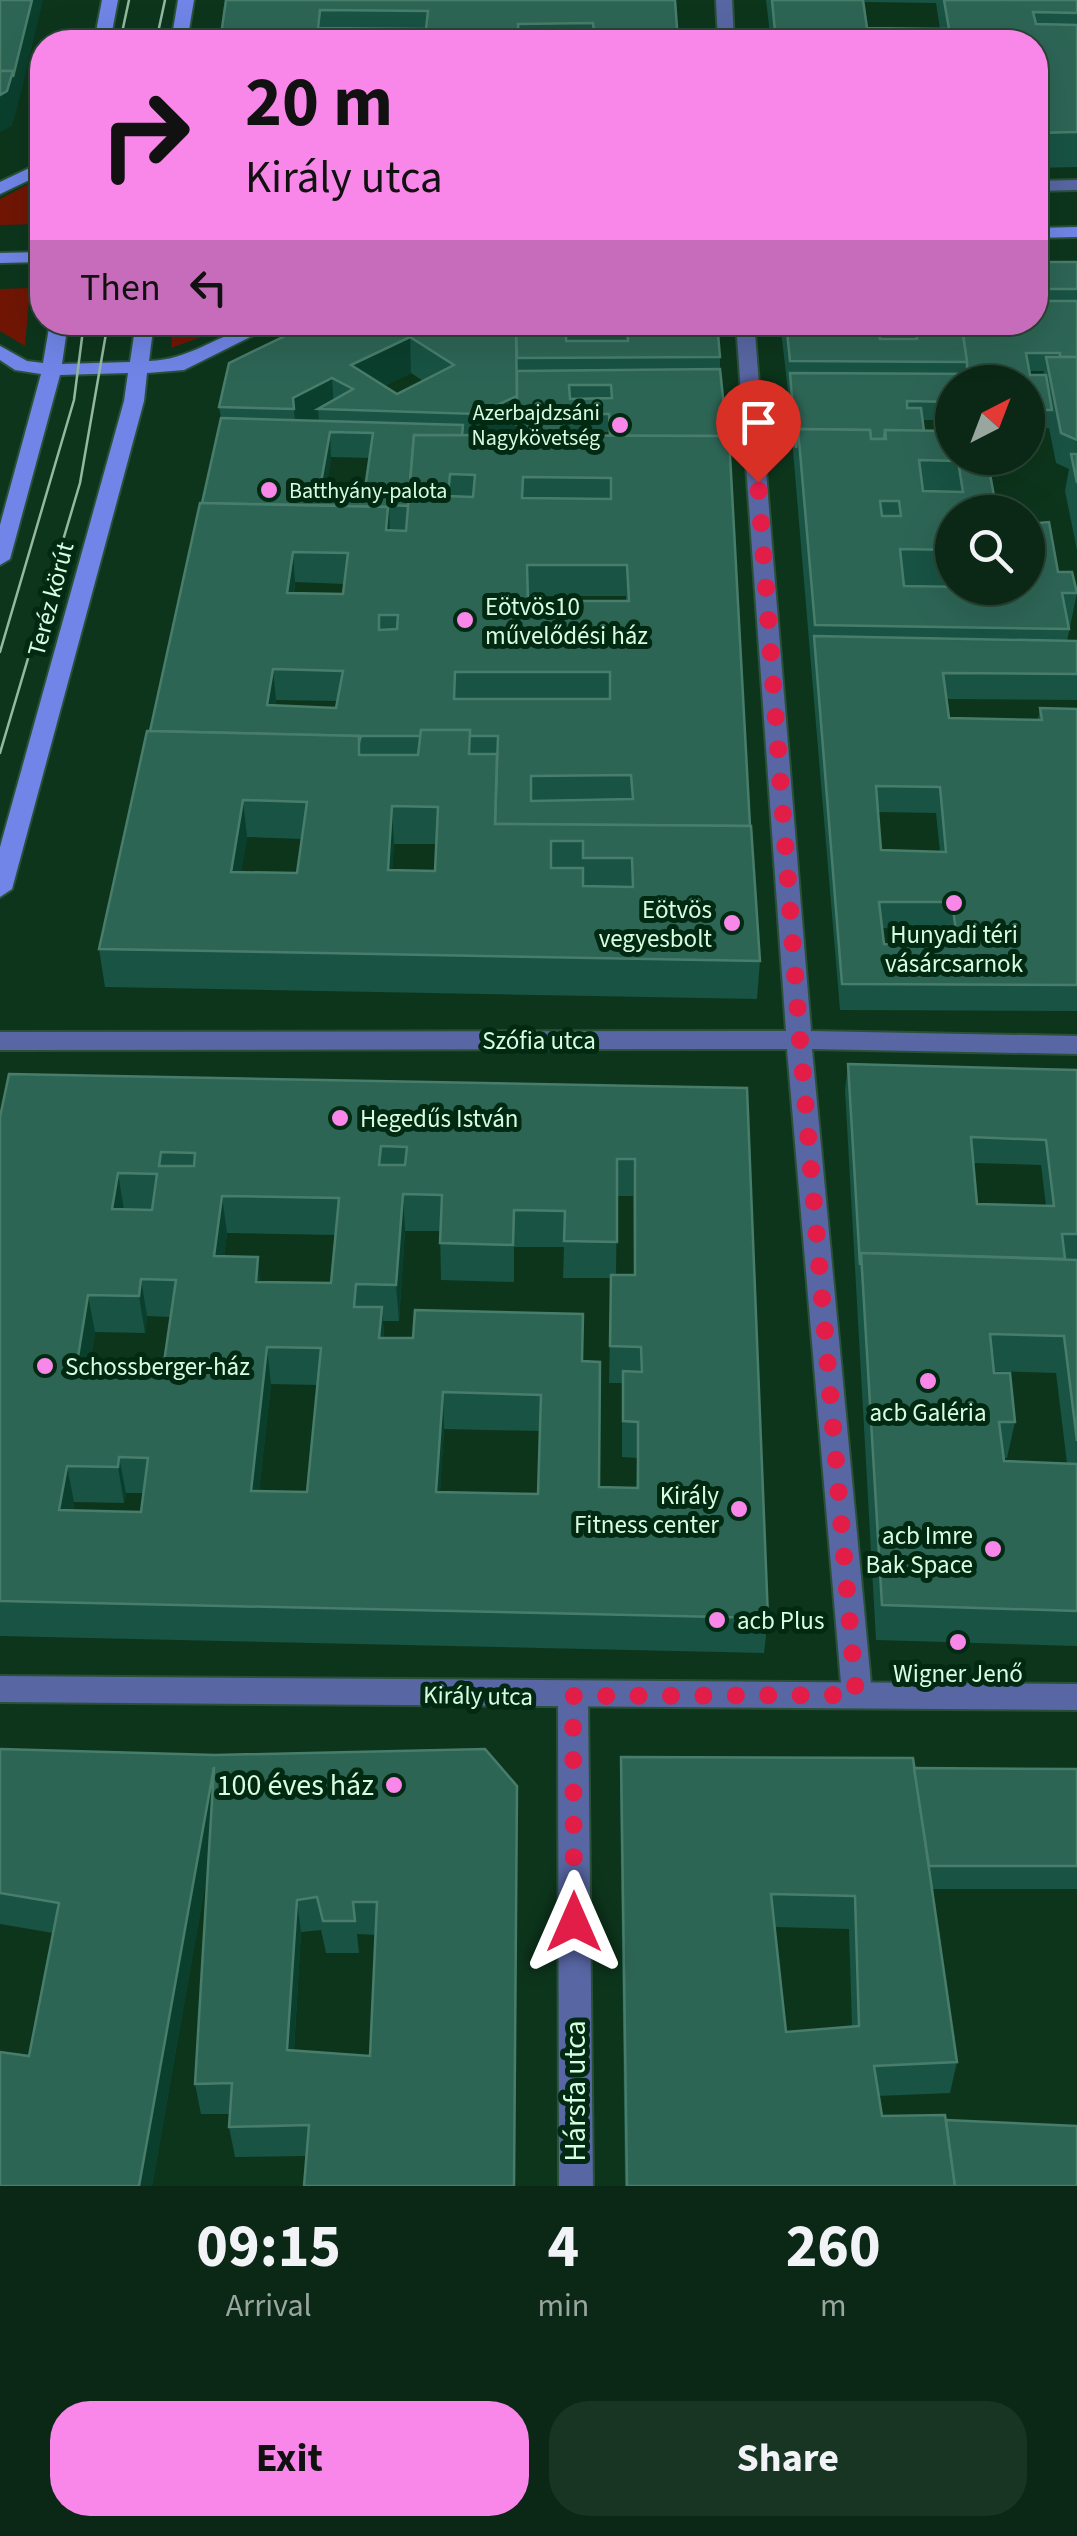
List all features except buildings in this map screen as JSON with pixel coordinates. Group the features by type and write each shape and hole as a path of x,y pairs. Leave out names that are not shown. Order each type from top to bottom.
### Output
{"main road":[{"path":"104,30 110,0"},
{"path":"182,30 186,0"},
{"path":"0,189 30,173"},
{"path":"1048,233 1077,232"},
{"path":"0,258 30,257"},
{"path":"0,560 19,502 57,335"},
{"name":"Teréz körút","path":"0,889 140,370 144,335"},
{"path":"0,352 22,366 52,370 140,370 177,366 243,335"}],"street":[{"path":"724,0 725,30"},
{"path":"1048,185 1077,184"},
{"path":"747,335 800,1040 856,1695"},
{"name":"Szófia utca","path":"0,1041 800,1040 1077,1045"},
{"name":"Király utca","path":"0,1688 573,1696 1077,1697"},
{"name":"Hársfa utca","path":"573,1696 576,2186"}],"shaded area":[{"path":"30,183 30,224 0,225 0,199"},
{"path":"30,288 25,346 0,331 0,289"},
{"path":"172,335 207,335 171,348"}],"tram line":[{"path":"123,30 129,0"},
{"path":"159,30 165,0"},
{"path":"0,652 74,400 82,335"},
{"path":"0,753 80,483 106,335"}],"place":[{"name":"Azerbajdzsáni Nagykövetség","path":"620,425"},
{"name":"Batthyány-palota","path":"269,490"},
{"name":"Eötvös10 művelődési ház","path":"465,620"},
{"name":"Hunyadi téri vásárcsarnok","path":"954,903"},
{"name":"Eötvös vegyesbolt","path":"732,923"},
{"name":"Hegedűs István","path":"340,1118"},
{"name":"Schossberger-ház","path":"45,1366"},
{"name":"acb Galéria","path":"928,1381"},
{"name":"Király Fitness center","path":"739,1509"},
{"name":"acb Imre Bak Space","path":"993,1549"},
{"name":"acb Plus","path":"717,1620"},
{"name":"Wigner Jenő","path":"958,1642"},
{"name":"100 éves ház","path":"394,1785"}],"route":[{"path":"574,1922 573,1696 856,1695 800,1040 758,482"}]}
